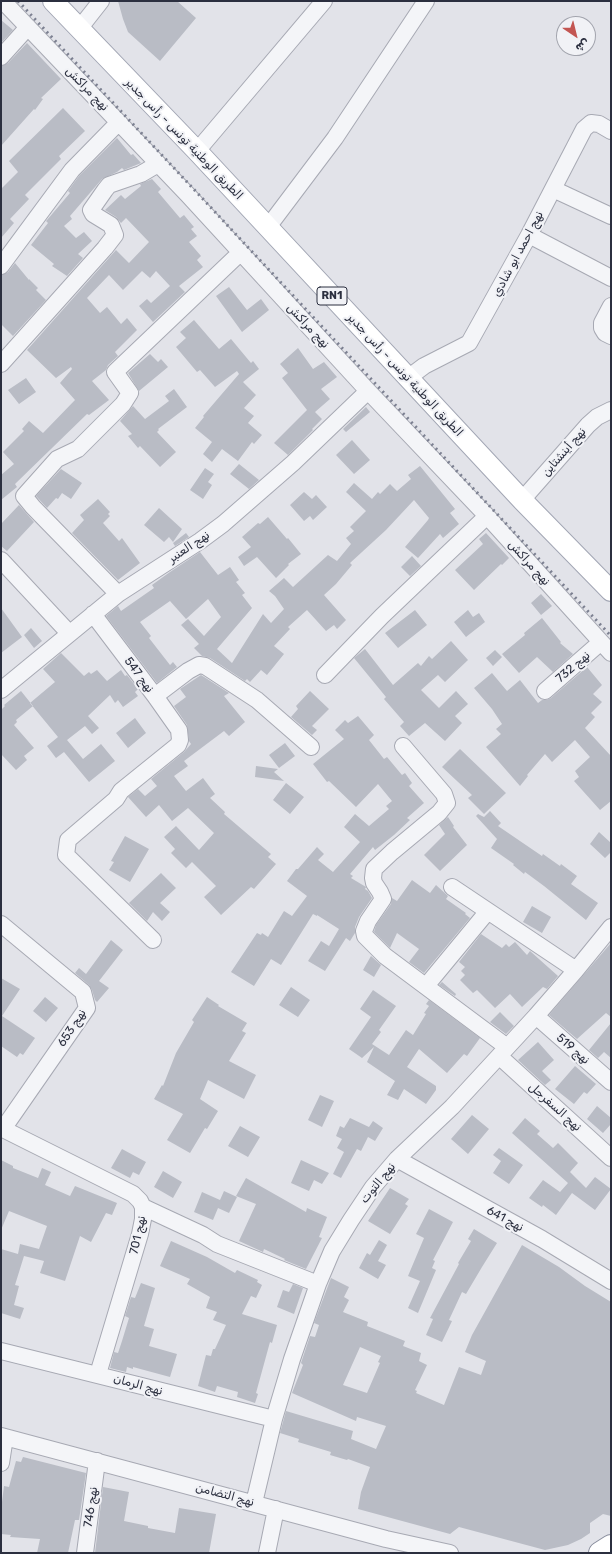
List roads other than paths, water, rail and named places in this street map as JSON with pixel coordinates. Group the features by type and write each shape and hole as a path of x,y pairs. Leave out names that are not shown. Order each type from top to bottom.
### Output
{"main road":[{"name":"الطريق الوطنية تونس - رأس جدير","path":"53,1 197,151 522,500 611,591"}],"street":[{"name":"نهج مراكش","path":"3,1 188,195 240,253 486,516 606,647"},
{"path":"79,29 101,1"},
{"path":"197,151 324,1"},
{"path":"268,227 335,138 426,1"},
{"path":"1,57 28,27"},
{"path":"1,266 72,170 119,122"},
{"name":"نهج احمد ابو شادي","path":"408,378 424,366 469,343 529,235 584,129 591,122 611,131"},
{"path":"1,364 115,235 111,225 93,214 91,210 105,190 109,185 141,174 158,164"},
{"path":"553,189 611,216"},
{"path":"529,235 611,278"},
{"path":"118,594 24,496 57,460 78,449 123,404 130,393 115,372 240,253"},
{"path":"611,306 602,323 602,328 605,333 611,336"},
{"name":"نهج العنبر","path":"1,690 68,633 118,594 223,524 293,463 368,391"},
{"name":"نهج أينشتاين","path":"522,500 588,425 597,417 611,410"},
{"path":"325,675 382,616 486,516"},
{"path":"1,560 68,633"},
{"name":"نهج 547","path":"93,614 179,730 180,740 178,745 121,791 116,799 68,840 66,855 153,940"},
{"name":"نهج 732","path":"545,691 606,647"},
{"path":"155,696 188,671 199,665 205,666 257,700 311,747"},
{"name":"نهج السفرجل","path":"403,746 444,794 447,803 439,814 392,852 374,869 374,883 383,899 368,921 364,931 365,936 370,943 385,956 426,986 503,1051 611,1158"},
{"path":"452,887 576,970"},
{"path":"426,986 488,911"},
{"name":"نهج 653","path":"1,924 83,992 86,1008 2,1128"},
{"name":"نهج التوت","path":"254,1503 274,1420 292,1359 318,1284 332,1251 350,1220 373,1187 397,1160 452,1107 536,1016 609,933"},
{"name":"نهج 519","path":"536,1016 611,1082"},
{"name":"نهج 701","path":"2,1128 133,1194 140,1201 143,1207 143,1219 140,1234 98,1374"},
{"name":"نهج 641","path":"397,1160 542,1239 611,1281"},
{"path":"143,1207 203,1235 217,1244 318,1284"},
{"name":"نهج الرمان","path":"1,1350 274,1420"},
{"path":"1,1463 3,1436"},
{"name":"نهج التضامن","path":"3,1436 386,1538 450,1553"},
{"name":"نهج 746","path":"85,1553 98,1462"},
{"path":"267,1553 276,1509"}],"railway":[{"path":"18,1 611,636"}]}
